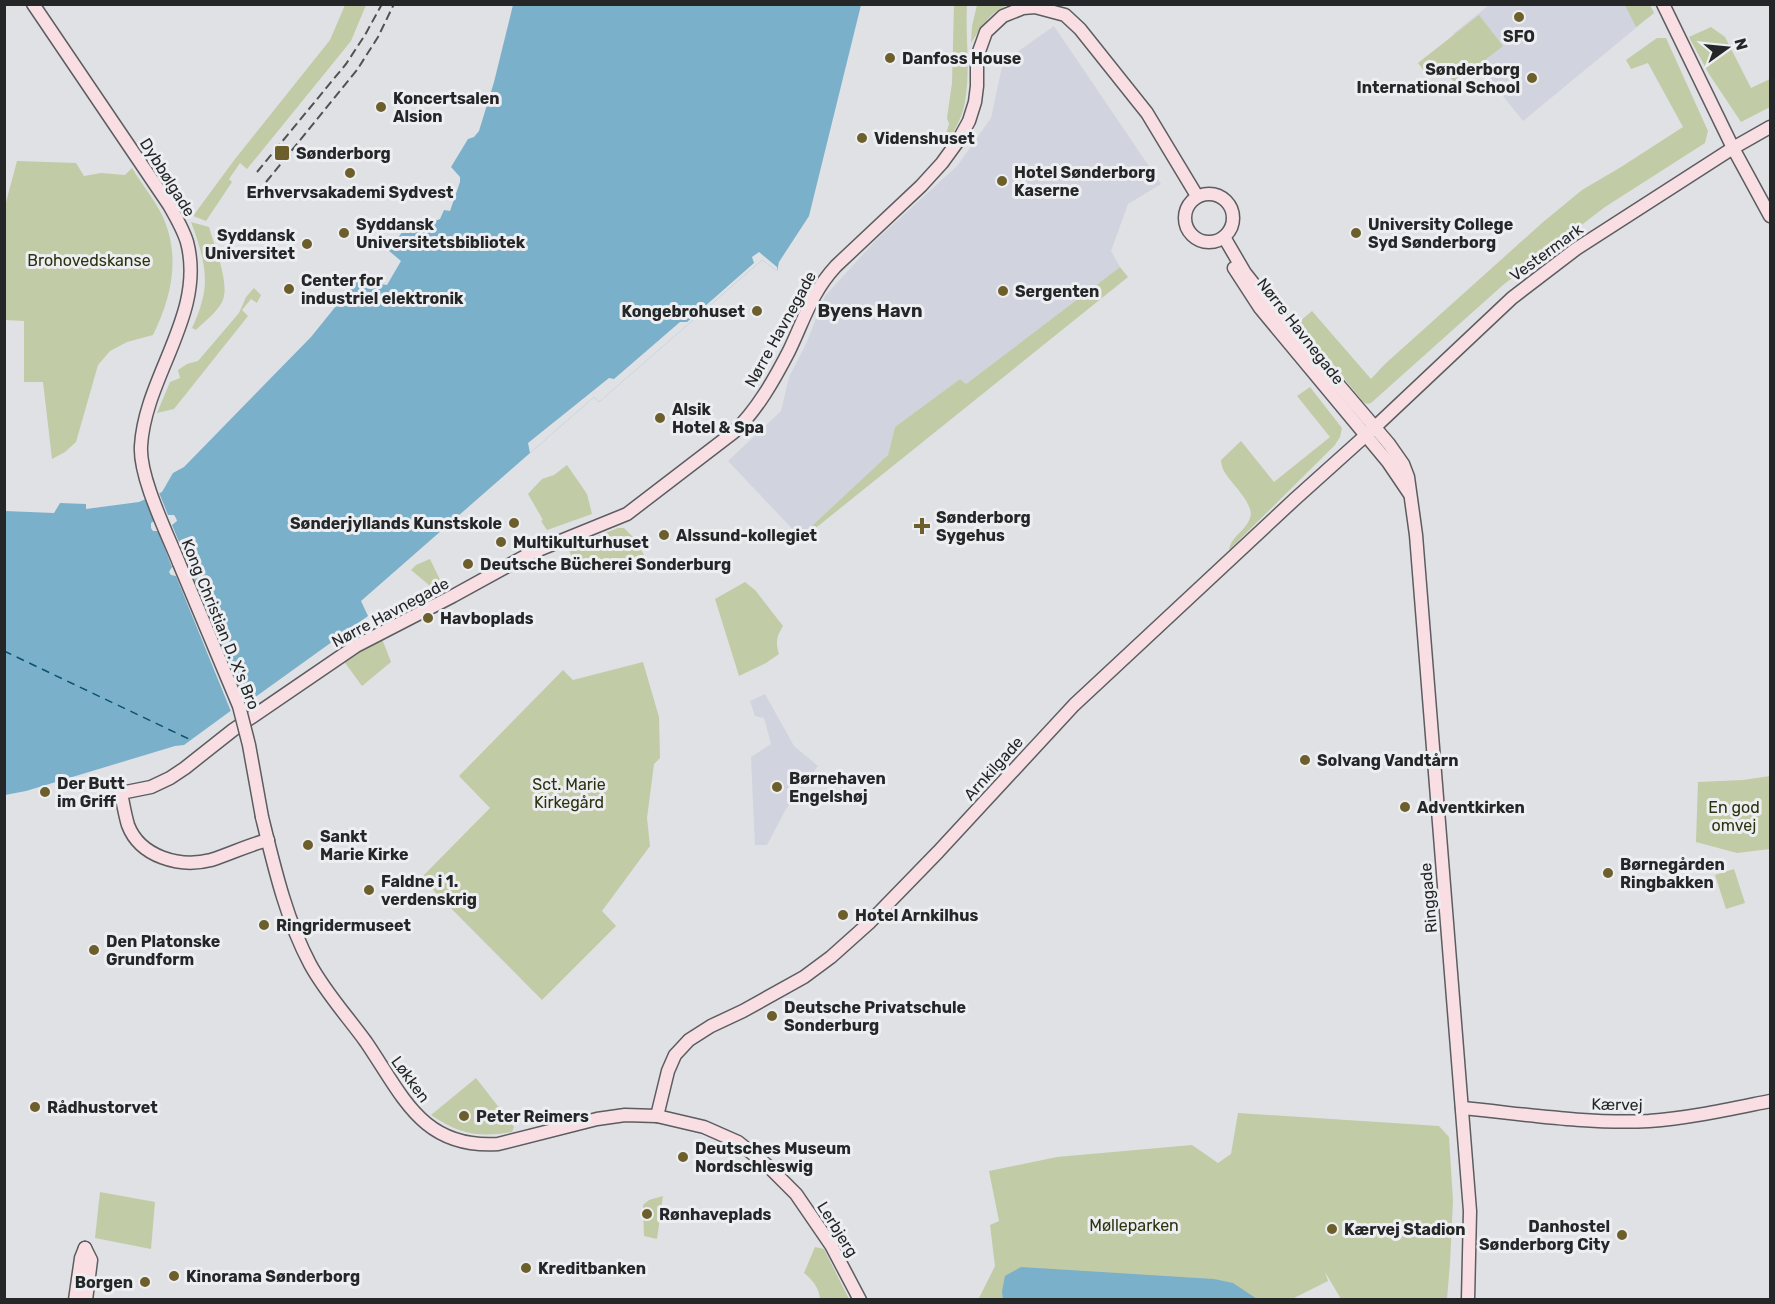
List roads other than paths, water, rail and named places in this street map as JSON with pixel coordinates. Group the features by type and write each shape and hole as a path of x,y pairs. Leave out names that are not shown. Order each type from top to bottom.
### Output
{"street":[{"name":"Dybbølgade","path":"33,4 170,205 187,242 190,275 184,309 144,423"},
{"path":"1663,4 1733,148 1770,216"},
{"name":"Nørre Havnegade","path":"268,840 211,860 178,862 148,850 137,840 129,826 121,793 151,787 170,778 233,730 356,646 531,553 627,514 734,432 744,422 769,386 823,281 921,186 958,141 969,121 975,102 977,57 986,32 1003,16 1035,6 1065,15 1080,29 1147,113 1197,196"},
{"name":"Vestermark","path":"1370,432 1512,298 1576,249 1733,148 1770,127"},
{"path":"1213,194 1228,202 1233,216 1230,231 1221,239 1211,243 1203,242 1195,239 1186,227 1187,207 1197,196 1213,194"},
{"name":"Nørre Havnegade","path":"1221,239 1370,432"},
{"name":"Kong Christian D. X's Bro","path":"144,423 141,447 145,476 239,706 268,840"},
{"name":"Ringgade","path":"1370,432 1389,444 1408,477 1416,536 1470,1211 1468,1299"},
{"name":"Arnkilgade","path":"657,1116 668,1071 675,1055 689,1041 711,1026 804,977 847,944 938,852 1074,705 1370,432"},
{"name":"Løkken","path":"268,840 291,920 311,966 366,1042 404,1100 424,1122 443,1135 459,1141 482,1145 527,1138 597,1119 625,1115 657,1116"},
{"name":"Kærvej","path":"1462,1108 1593,1121 1647,1121 1691,1116 1770,1101"},
{"name":"Lerbjerg","path":"657,1116 704,1127 738,1142 768,1166 796,1194 831,1245 860,1299"},
{"path":"75,1299 81,1258 85,1248 91,1260 86,1299"}],"water":[{"path":"513,5 861,5 809,216 779,262 777,271 762,260 599,402 594,397 361,601 368,616 254,698 251,696 184,745 5,795 5,511 54,513 60,503 86,504 86,509 139,502 162,492 173,473 184,467 311,337 357,280 387,285 401,261 388,250 412,220 435,221 440,219 444,210 450,211 460,182 460,177 451,167 468,139 474,137 479,131"},
{"path":"1021,1267 1214,1279 1233,1283 1257,1299 1003,1299 1005,1276"}],"railway":[{"path":"257,172 346,64 382,4"},
{"path":"266,182 357,70 378,37 394,4"}],"place":[{"name":"SFO","path":"1519,17"},
{"name":"Danfoss House","path":"890,58"},
{"name":"Sønderborg International School","path":"1532,78"},
{"name":"Koncertsalen Alsion","path":"381,107"},
{"name":"Videnshuset","path":"862,138"},
{"name":"Sønderborg","path":"282,153"},
{"name":"Erhvervsakademi Sydvest","path":"350,173"},
{"name":"Hotel Sønderborg Kaserne","path":"1002,181"},
{"name":"Syddansk Universitetsbibliotek","path":"344,233"},
{"name":"University College Syd Sønderborg","path":"1356,233"},
{"name":"Syddansk Universitet","path":"307,244"},
{"name":"Center for industriel elektronik","path":"289,289"},
{"name":"Sergenten","path":"1003,291"},
{"name":"Kongebrohuset","path":"757,311"},
{"name":"Alsik Hotel & Spa","path":"660,418"},
{"name":"Sønderjyllands Kunstskole","path":"514,523"},
{"name":"Sønderborg Sygehus","path":"922,526"},
{"name":"Alssund-kollegiet","path":"664,535"},
{"name":"Multikulturhuset","path":"501,542"},
{"name":"Deutsche Bücherei Sonderburg","path":"468,564"},
{"name":"Havboplads","path":"428,618"},
{"name":"Solvang Vandtårn","path":"1305,760"},
{"name":"Børnehaven Engelshøj","path":"777,787"},
{"name":"Der Butt im Griff","path":"45,792"},
{"name":"Adventkirken","path":"1405,807"},
{"name":"Sankt Marie Kirke","path":"308,845"},
{"name":"Børnegården Ringbakken","path":"1608,873"},
{"name":"Faldne i 1. verdenskrig","path":"369,890"},
{"name":"Hotel Arnkilhus","path":"843,915"},
{"name":"Ringridermuseet","path":"264,925"},
{"name":"Den Platonske Grundform","path":"94,950"},
{"name":"Deutsche Privatschule Sonderburg","path":"772,1016"},
{"name":"Rådhustorvet","path":"35,1107"},
{"name":"Peter Reimers","path":"464,1116"},
{"name":"Deutsches Museum Nordschleswig","path":"683,1157"},
{"name":"Rønhaveplads","path":"647,1214"},
{"name":"Kærvej Stadion","path":"1332,1229"},
{"name":"Danhostel Sønderborg City","path":"1622,1235"},
{"name":"Kreditbanken","path":"526,1268"},
{"name":"Kinorama Sønderborg","path":"174,1276"},
{"name":"Borgen","path":"145,1282"}],"district":[{"name":"Byens Havn","path":"870,311"}],"park label":[{"name":"Brohovedskanse","path":"89,260"},
{"name":"Sct. Marie Kirkegård","path":"569,793"},
{"name":"En god omvej","path":"1734,816"},
{"name":"Mølleparken","path":"1134,1225"}]}
